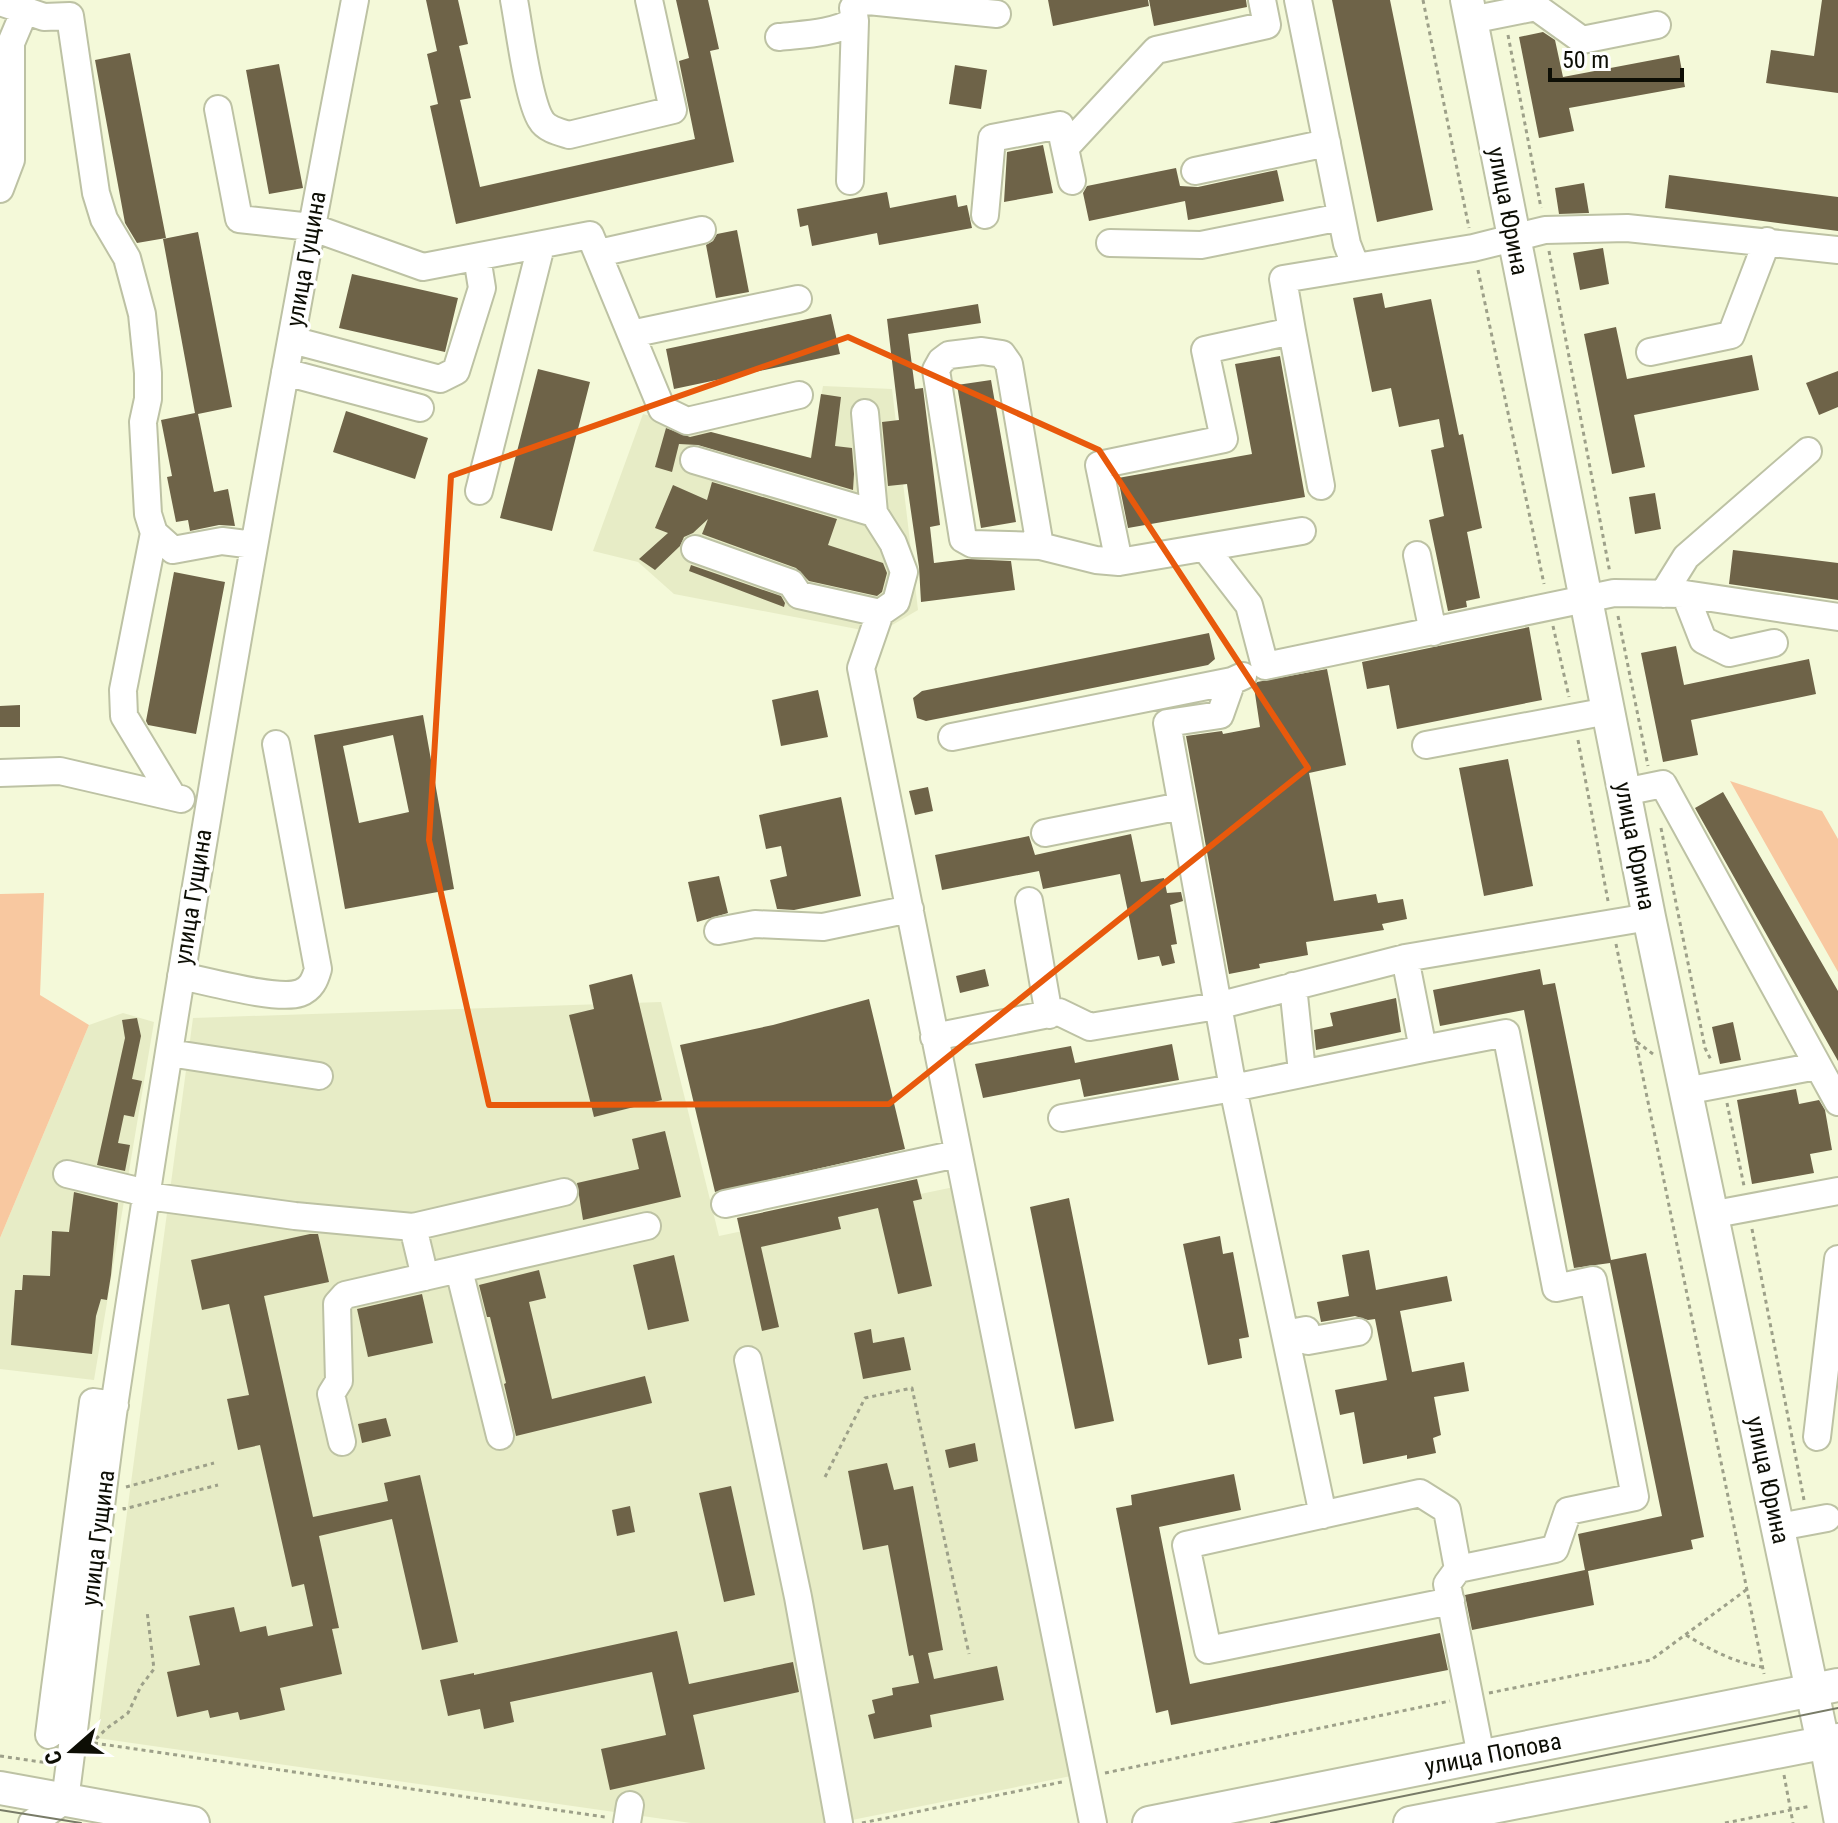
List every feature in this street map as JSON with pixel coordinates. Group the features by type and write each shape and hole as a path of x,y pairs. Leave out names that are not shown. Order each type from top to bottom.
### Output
{"main road":[{"name":"улица Юрина","path":"1469,10 1710,1215 1779,1527 1824,1688 1830,1742"},
{"name":"улица Попова","path":"1149,1823 1824,1688"},
{"path":"1410,1823 1830,1742"},
{"path":"0,1788 193,1823"}],"street":[{"name":"улица Гущина","path":"65,1800 67,1689 101,1397 147,1196 208,805 311,227 355,0"},
{"path":"514,0 541,121 555,131 569,135 673,110 649,0"},
{"path":"0,2 44,17 69,8 96,193 104,219 127,258 142,314 148,373 148,399 143,422 148,514 154,533 123,690 124,716 173,797"},
{"path":"1469,10 1536,3 1582,40 1657,25"},
{"path":"850,181 855,7"},
{"path":"779,37 831,32 855,7 997,14"},
{"path":"1065,148 1156,50 1265,12 1300,9 1341,217 1356,267"},
{"path":"0,189 11,160 11,43 25,10"},
{"path":"218,109 239,219 311,227 423,267 590,235 662,409 687,421 799,395"},
{"path":"985,215 992,138 1060,125 1072,181"},
{"path":"1195,171 1327,143"},
{"path":"1110,243 1201,245 1341,217"},
{"path":"1321,486 1283,279 1514,239 1545,230 1627,228 1838,250"},
{"path":"599,253 702,230"},
{"path":"1650,352 1731,335 1767,241"},
{"path":"479,491 541,246"},
{"path":"292,340 440,379 456,371 478,302 482,288 477,257"},
{"path":"631,334 798,299"},
{"path":"1119,562 1099,465 1224,439 1205,350 1292,331"},
{"path":"1040,546 1009,364 1002,354 993,351 949,355 936,370 963,539 972,544 1040,546 1096,560 1119,562 1302,531"},
{"path":"285,372 420,408"},
{"path":"865,413 874,513 893,543 904,572 896,602 880,613 861,668 1093,1823"},
{"path":"1674,594 1686,557 1808,451"},
{"path":"694,460 874,513"},
{"path":"154,533 173,550 222,541 254,545"},
{"path":"1205,548 1249,605 1265,666"},
{"path":"695,549 791,583 799,595 880,613"},
{"path":"1417,555 1433,632"},
{"path":"952,737 1232,681 1265,666 1614,593 1674,594 1838,617"},
{"path":"1674,594 1703,640 1729,653 1774,643"},
{"path":"1232,681 1220,715 1167,723 1233,1088 1323,1515"},
{"path":"1426,745 1608,711"},
{"path":"181,976 277,995 302,993 315,980 318,969 276,744"},
{"path":"0,773 60,771 208,805"},
{"path":"1624,792 1663,784 1838,1102"},
{"path":"1045,833 1181,806"},
{"path":"1029,901 1049,1015"},
{"path":"718,931 755,924 823,927 910,909"},
{"path":"934,1037 1059,1012 1090,1027 1217,1006 1405,958 1649,917"},
{"path":"1405,958 1423,1049"},
{"path":"1293,986 1302,1072"},
{"path":"1062,1118 1233,1088 1506,1033 1556,1288 1593,1280 1635,1497 1568,1511 1555,1549 1458,1569 1447,1584 1481,1756"},
{"path":"169,1053 319,1076"},
{"path":"1685,1091 1817,1066"},
{"path":"725,1204 957,1154"},
{"path":"67,1174 147,1196 413,1227 564,1192"},
{"path":"1710,1215 1838,1191"},
{"path":"342,1442 331,1394 339,1381 337,1304 345,1295 647,1226"},
{"path":"413,1227 425,1277"},
{"path":"1817,1437 1838,1259"},
{"path":"459,1270 500,1436"},
{"path":"1285,1334 1306,1330 1308,1341 1358,1332"},
{"path":"748,1360 798,1597 839,1823"},
{"path":"1451,1601 1208,1650 1186,1545 1420,1493 1447,1510 1458,1569"},
{"path":"1779,1527 1827,1518"},
{"path":"49,1735 67,1689"},
{"path":"1830,1742 1836,1812"},
{"path":"32,1823 65,1800"}],"path":[{"path":"1636,1041 1659,1059"},
{"path":"825,1477 865,1398 912,1388 969,1654"},
{"path":"214,1463 126,1485 124,1509 218,1485"},
{"path":"860,1823 1651,1660 1746,1590"},
{"path":"97,1738 128,1713 141,1686 154,1669 147,1611"},
{"path":"1686,1635 1718,1655 1738,1663 1762,1667"},
{"path":"90,1742 628,1816"},
{"path":"0,1756 55,1765"},
{"path":"1725,1823 1836,1812"}],"highlighted area":[{"path":"848,337 1099,450 1308,768 889,1104 489,1105 429,840 451,476"}],"shaded area":[{"path":"823,386 892,389 918,610 887,628 862,630 674,594 638,562 593,551 643,414 810,458"},
{"path":"1730,781 1822,811 1838,839 1838,972"},
{"path":"44,893 40,995 89,1025 0,1238 0,894"},
{"path":"661,1002 719,1236 954,1187 1076,1775 837,1823 691,1823 97,1738 193,1018"},
{"path":"123,1013 154,1022 94,1380 0,1369 0,1238 89,1025"}],"building":[{"path":"426,0 458,0 468,44 459,46 471,98 460,100 480,187 695,139 679,61 689,58 676,0 708,0 719,49 710,51 734,162 456,224 430,106 438,104 427,54 437,51"},
{"path":"1048,0 1148,0 1149,6 1053,26"},
{"path":"1149,0 1246,0 1247,7 1154,26"},
{"path":"1332,0 1390,0 1433,210 1377,222"},
{"path":"1822,0 1838,0 1838,93 1766,83 1771,50 1814,56"},
{"path":"1543,32 1555,40 1563,77 1679,55 1685,87 1569,108 1574,131 1539,138 1519,37"},
{"path":"130,53 166,238 137,243 125,223 95,60"},
{"path":"279,64 303,188 269,194 246,70"},
{"path":"955,65 987,70 981,109 949,104"},
{"path":"1043,145 1053,193 1004,202 1007,152"},
{"path":"1176,168 1180,186 1198,187 1277,170 1284,201 1188,220 1185,201 1089,221 1083,193 1087,186"},
{"path":"1669,175 1838,197 1838,231 1665,208"},
{"path":"1584,183 1589,213 1559,214 1555,188"},
{"path":"887,192 890,208 956,195 958,207 967,205 972,228 879,245 877,233 812,246 808,225 800,227 797,209"},
{"path":"737,230 749,292 716,298 706,245 717,234"},
{"path":"198,232 232,407 198,414 214,492 228,489 235,526 219,525 190,531 188,520 176,522 167,477 172,476 161,420 195,413 163,239"},
{"path":"1603,248 1609,284 1580,290 1573,253"},
{"path":"352,274 458,298 445,352 339,328"},
{"path":"1382,293 1385,308 1431,299 1482,528 1467,532 1480,598 1466,601 1467,607 1448,611 1429,520 1444,516 1431,450 1444,447 1439,419 1399,427 1391,388 1372,392 1353,298"},
{"path":"978,304 981,323 908,334 915,389 923,388 940,525 930,527 934,563 967,559 1011,561 1015,590 921,602 907,484 888,486 882,422 899,420 887,319"},
{"path":"831,314 840,354 674,389 666,349"},
{"path":"1616,327 1627,379 1752,355 1759,390 1634,415 1645,467 1612,474 1584,334"},
{"path":"1280,356 1305,497 1128,528 1118,478 1252,454 1235,364"},
{"path":"538,369 590,382 552,531 500,518"},
{"path":"1838,371 1838,407 1819,415 1806,383"},
{"path":"991,380 1016,522 981,528 957,385"},
{"path":"821,394 841,397 835,446 852,448 853,490 698,445 679,444 672,472 655,467 666,428 690,437 711,432 811,458"},
{"path":"346,411 428,438 415,479 333,452"},
{"path":"712,482 837,519 828,545 883,563 887,573 882,592 877,596 809,581 796,568 702,534 708,519 684,537 680,546 655,570 639,559 668,533 655,528 673,485 707,500"},
{"path":"1655,493 1661,529 1635,534 1629,497"},
{"path":"1733,550 1838,563 1838,600 1729,584"},
{"path":"691,565 781,596 784,607 689,571"},
{"path":"174,572 225,582 196,734 148,725 146,721"},
{"path":"1529,627 1542,700 1397,729 1389,685 1367,689 1362,662"},
{"path":"1209,633 1215,659 1208,665 926,721 917,718 913,698 922,691"},
{"path":"1676,646 1684,685 1809,659 1816,694 1691,720 1698,755 1663,762 1641,653"},
{"path":"1327,669 1346,765 1309,773 1334,901 1376,894 1378,903 1403,899 1407,919 1382,924 1384,930 1306,942 1308,955 1259,964 1260,968 1229,974 1186,736 1222,731 1223,734 1260,727 1254,687 1257,682"},
{"path":"818,690 828,737 781,746 772,700"},
{"path":"20,705 20,727 0,727 0,706"},
{"path":"423,715 454,889 345,909 314,735","holes":["393,735 409,812 359,823 343,746"]},
{"path":"1508,759 1533,886 1484,896 1459,768"},
{"path":"928,787 933,811 915,815 909,791"},
{"path":"1723,792 1838,991 1838,1061 1695,808"},
{"path":"841,797 861,896 794,910 777,909 770,880 787,876 781,846 766,849 759,815"},
{"path":"1131,834 1141,882 1164,878 1167,893 1181,892 1183,901 1170,905 1177,944 1171,945 1175,963 1162,966 1159,956 1138,960 1120,874 1043,889 1039,871 942,890 935,855 1029,836 1035,855"},
{"path":"719,876 728,913 697,922 688,882"},
{"path":"985,969 989,986 960,993 956,976"},
{"path":"1540,969 1543,985 1555,983 1611,1260 1646,1253 1704,1537 1691,1540 1693,1549 1588,1571 1594,1605 1472,1630 1465,1595 1585,1570 1578,1534 1662,1516 1610,1263 1574,1268 1524,1010 1440,1026 1433,990"},
{"path":"632,974 662,1100 594,1117 569,1015 594,1009 589,985"},
{"path":"1396,998 1401,1032 1316,1050 1314,1030 1333,1026 1330,1013"},
{"path":"869,999 905,1149 715,1192 680,1045 773,1025"},
{"path":"137,1018 141,1036 132,1079 142,1081 134,1117 124,1115 118,1143 130,1145 125,1171 97,1165 125,1038 122,1020"},
{"path":"1733,1022 1741,1060 1720,1064 1712,1027"},
{"path":"1172,1044 1179,1080 1084,1097 1080,1079 983,1098 975,1064 1071,1046 1075,1063"},
{"path":"1796,1089 1799,1104 1819,1100 1825,1110 1832,1150 1810,1154 1814,1173 1752,1184 1737,1100"},
{"path":"665,1131 681,1197 583,1220 577,1183 639,1169 632,1139"},
{"path":"917,1179 922,1199 913,1201 932,1286 898,1294 878,1208 838,1217 841,1229 761,1247 779,1327 762,1331 737,1218"},
{"path":"74,1192 118,1203 107,1300 101,1299 96,1316 92,1354 11,1345 15,1290 22,1290 23,1275 50,1276 52,1231 69,1232"},
{"path":"1069,1198 1114,1421 1075,1429 1030,1207"},
{"path":"318,1234 329,1282 264,1296 313,1517 388,1501 384,1483 420,1475 458,1642 422,1650 392,1519 319,1536 339,1628 332,1629 342,1674 280,1688 285,1710 240,1720 238,1712 210,1718 208,1710 177,1717 167,1672 200,1665 189,1616 234,1607 240,1632 266,1626 268,1636 313,1626 304,1584 292,1587 260,1445 238,1450 227,1399 249,1395 229,1304 202,1310 191,1260"},
{"path":"1220,1236 1223,1254 1233,1252 1249,1337 1239,1339 1242,1358 1208,1365 1183,1244"},
{"path":"1369,1250 1376,1290 1447,1276 1452,1301 1400,1311 1412,1372 1464,1362 1469,1391 1434,1397 1441,1435 1433,1438 1436,1453 1363,1464 1354,1412 1340,1415 1335,1390 1387,1380 1375,1319 1355,1316 1321,1322 1317,1302 1349,1296 1342,1255"},
{"path":"674,1255 689,1321 648,1330 633,1265"},
{"path":"539,1270 546,1298 529,1302 552,1399 645,1376 652,1403 516,1436 490,1317 487,1317 479,1285"},
{"path":"422,1294 433,1343 368,1357 357,1309"},
{"path":"871,1329 873,1343 904,1337 911,1370 863,1379 854,1333"},
{"path":"386,1418 391,1436 362,1443 358,1424"},
{"path":"975,1443 978,1461 949,1468 945,1450"},
{"path":"887,1463 894,1490 913,1486 943,1650 928,1653 934,1679 997,1666 1004,1700 930,1715 932,1727 874,1739 868,1715 875,1713 872,1700 893,1695 892,1688 919,1683 913,1655 909,1656 888,1545 863,1550 848,1471"},
{"path":"1234,1474 1241,1510 1159,1527 1190,1684 1440,1633 1448,1670 1171,1725 1168,1710 1156,1713 1116,1508 1132,1505 1131,1495"},
{"path":"731,1486 755,1595 724,1602 699,1493"},
{"path":"630,1506 635,1532 617,1536 612,1510"},
{"path":"677,1631 689,1684 793,1662 799,1692 693,1715 705,1769 610,1790 601,1749 666,1735 652,1672 510,1702 514,1722 484,1729 480,1709 448,1716 440,1680"}],"tram line":[{"path":"1271,1823 1838,1708"},
{"path":"0,1810 81,1823"}]}
